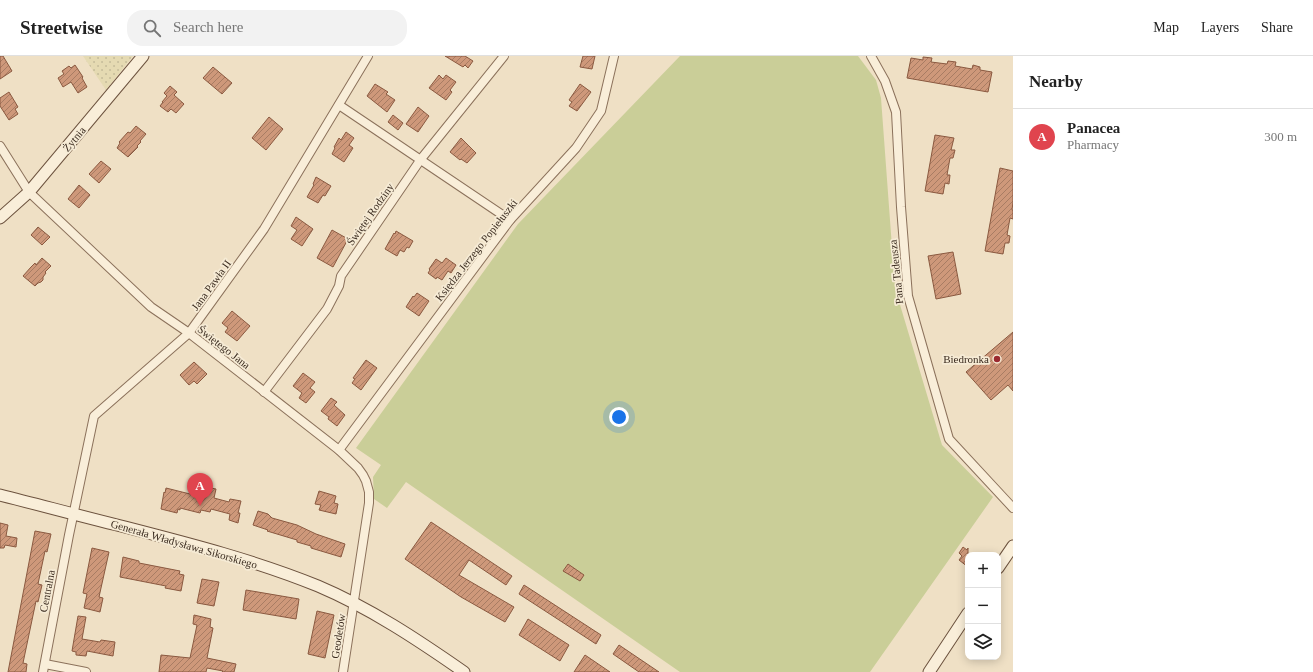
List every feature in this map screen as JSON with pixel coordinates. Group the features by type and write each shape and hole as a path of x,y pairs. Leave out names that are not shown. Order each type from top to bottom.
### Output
{"street":[{"name":"Żytnia","path":"0,218 29,192 143,56"},
{"name":"Jana Pawła II","path":"74,514 94,416 190,333 264,229 368,56"},
{"name":"Świętej Rodziny","path":"264,392 327,309 339,286 341,276 422,160 504,56"},
{"name":"Księdza Jerzego Popiełuszki","path":"339,450 510,220 576,148 601,111 614,56"},
{"name":"Pana Tadeusza","path":"871,56 885,81 896,112 908,296 949,439 1013,508"},
{"path":"339,105 510,220"},
{"name":"Świętego Jana","path":"0,146 29,192 151,307 190,333 339,450"},
{"name":"Geodetów","path":"339,450 364,475 369,492 343,672"},
{"name":"Generała Władysława Sikorskiego","path":"0,495 230,555 318,586 395,626 464,672"},
{"name":"Centralna","path":"44,668 74,514"},
{"path":"1001,564 1013,546"},
{"path":"929,672 965,618"},
{"path":"44,668 86,672"}],"shaded area":[{"path":"83,56 133,56 106,90"}],"green space":[{"path":"680,56 858,56 876,80 881,98 895,288 942,445 993,497 870,672 680,672 406,482 387,508 374,499 373,477 381,465 356,448 518,224"}],"building":[{"path":"0,56 3,56 12,71 0,79"},
{"path":"445,56 465,56 473,61 468,68 465,65 463,67"},
{"path":"583,56 595,56 592,69 580,67"},
{"path":"923,57 932,58 931,62 947,64 948,61 956,62 955,66 972,69 973,65 980,67 980,70 992,72 988,92 907,78 911,58 923,60"},
{"path":"75,65 83,77 82,78 87,87 78,93 71,82 63,87 58,78 64,74 62,71 69,66 71,68"},
{"path":"213,67 232,83 222,94 203,78"},
{"path":"439,75 443,79 446,75 456,82 450,90 452,92 446,100 429,88"},
{"path":"375,84 388,92 386,94 395,100 387,112 367,96"},
{"path":"580,84 591,92 577,111 569,106 572,102 569,100"},
{"path":"170,86 177,92 174,95 184,104 176,113 171,109 168,112 160,106 167,96 164,93"},
{"path":"9,92 18,107 15,109 18,114 9,120 0,106 0,98"},
{"path":"418,107 429,116 418,132 406,124"},
{"path":"393,115 403,123 398,130 388,122"},
{"path":"269,117 283,129 266,150 252,138"},
{"path":"136,126 146,134 140,141 141,142 137,146 138,147 128,157 117,148 120,143 119,142"},
{"path":"346,132 354,138 349,145 353,148 344,162 332,154 339,138 341,140"},
{"path":"935,135 954,138 951,150 955,150 953,158 950,158 947,175 950,175 949,184 945,183 943,194 925,191"},
{"path":"461,138 476,153 467,163 461,159 460,160 450,152"},
{"path":"101,161 111,169 99,183 89,174"},
{"path":"1000,168 1013,171 1013,219 1010,218 1007,235 1010,236 1009,243 1005,243 1003,254 985,251"},
{"path":"316,177 331,186 325,196 323,195 318,203 307,197 314,185 313,184"},
{"path":"79,185 90,195 79,208 68,199"},
{"path":"296,217 313,229 302,246 291,239 297,230 291,226"},
{"path":"38,227 50,237 42,245 31,235"},
{"path":"332,230 348,239 333,267 317,258"},
{"path":"396,231 413,241 409,248 407,247 404,252 400,250 397,256 385,249"},
{"path":"953,252 961,294 936,299 928,256"},
{"path":"42,258 51,266 45,272 46,273 43,280 35,286 23,276"},
{"path":"446,258 456,265 451,273 448,271 442,280 437,277 436,279 428,273 436,259 442,263"},
{"path":"417,293 429,301 419,316 406,307 413,296 414,297"},
{"path":"232,311 250,326 237,341 225,332 228,328 222,323"},
{"name":"Biedronka","path":"1013,332 1013,391 1008,385 991,400 966,372"},
{"path":"366,360 377,368 361,390 352,383 355,379 353,378"},
{"path":"194,362 207,374 197,384 194,381 189,385 180,375"},
{"path":"303,373 315,382 310,388 315,392 306,403 299,398 302,393 293,386"},
{"path":"331,398 337,402 334,405 345,415 337,426 321,411"},
{"path":"206,487 216,489 214,498 229,502 230,499 241,501 238,513 240,513 238,523 229,520 230,514 211,509 210,512 201,510 200,513 180,508 180,510 178,509 177,513 161,509 166,488 194,495 196,488 205,490"},
{"path":"319,491 336,496 334,503 338,504 336,514 319,510 321,505 315,504"},
{"path":"258,511 268,514 272,518 297,525 316,534 345,544 341,557 311,548 311,546 297,542 297,540 253,525"},
{"path":"431,522 512,576 506,585 469,560 459,575 514,607 505,622 461,597 405,559"},
{"path":"0,523 8,525 6,536 17,538 16,547 5,545 4,548 0,548"},
{"path":"35,531 51,534 47,552 45,551 38,584 42,585 38,602 36,601 23,663 27,664 26,672 8,672"},
{"path":"963,547 967,550 968,548 968,552 965,552 965,565 959,560 962,556 959,553"},
{"path":"92,548 109,552 99,597 103,598 100,612 84,608 87,594 83,593"},
{"path":"123,557 139,561 139,563 180,571 179,574 184,575 181,591 165,588 166,586 120,577"},
{"path":"568,564 584,575 580,581 563,571"},
{"path":"202,579 219,582 214,606 197,603"},
{"path":"524,585 601,635 596,644 519,594"},
{"path":"246,590 299,599 296,619 243,610"},
{"path":"317,611 334,615 325,658 308,654"},
{"path":"194,615 211,619 210,627 213,628 207,658 236,664 234,672 222,672 223,671 207,668 206,672 159,672 161,655 190,658 197,625 193,624"},
{"path":"78,616 86,617 82,639 100,642 101,640 115,642 113,656 87,651 86,656 76,655 76,652 72,651"},
{"path":"528,619 569,645 560,661 519,635"},
{"path":"619,645 659,672 639,672 613,654"},
{"path":"585,655 610,672 574,672"}],"place":[{"name":"Biedronka","path":"997,359"},
{"name":"Panacea","path":"200,506"}]}
